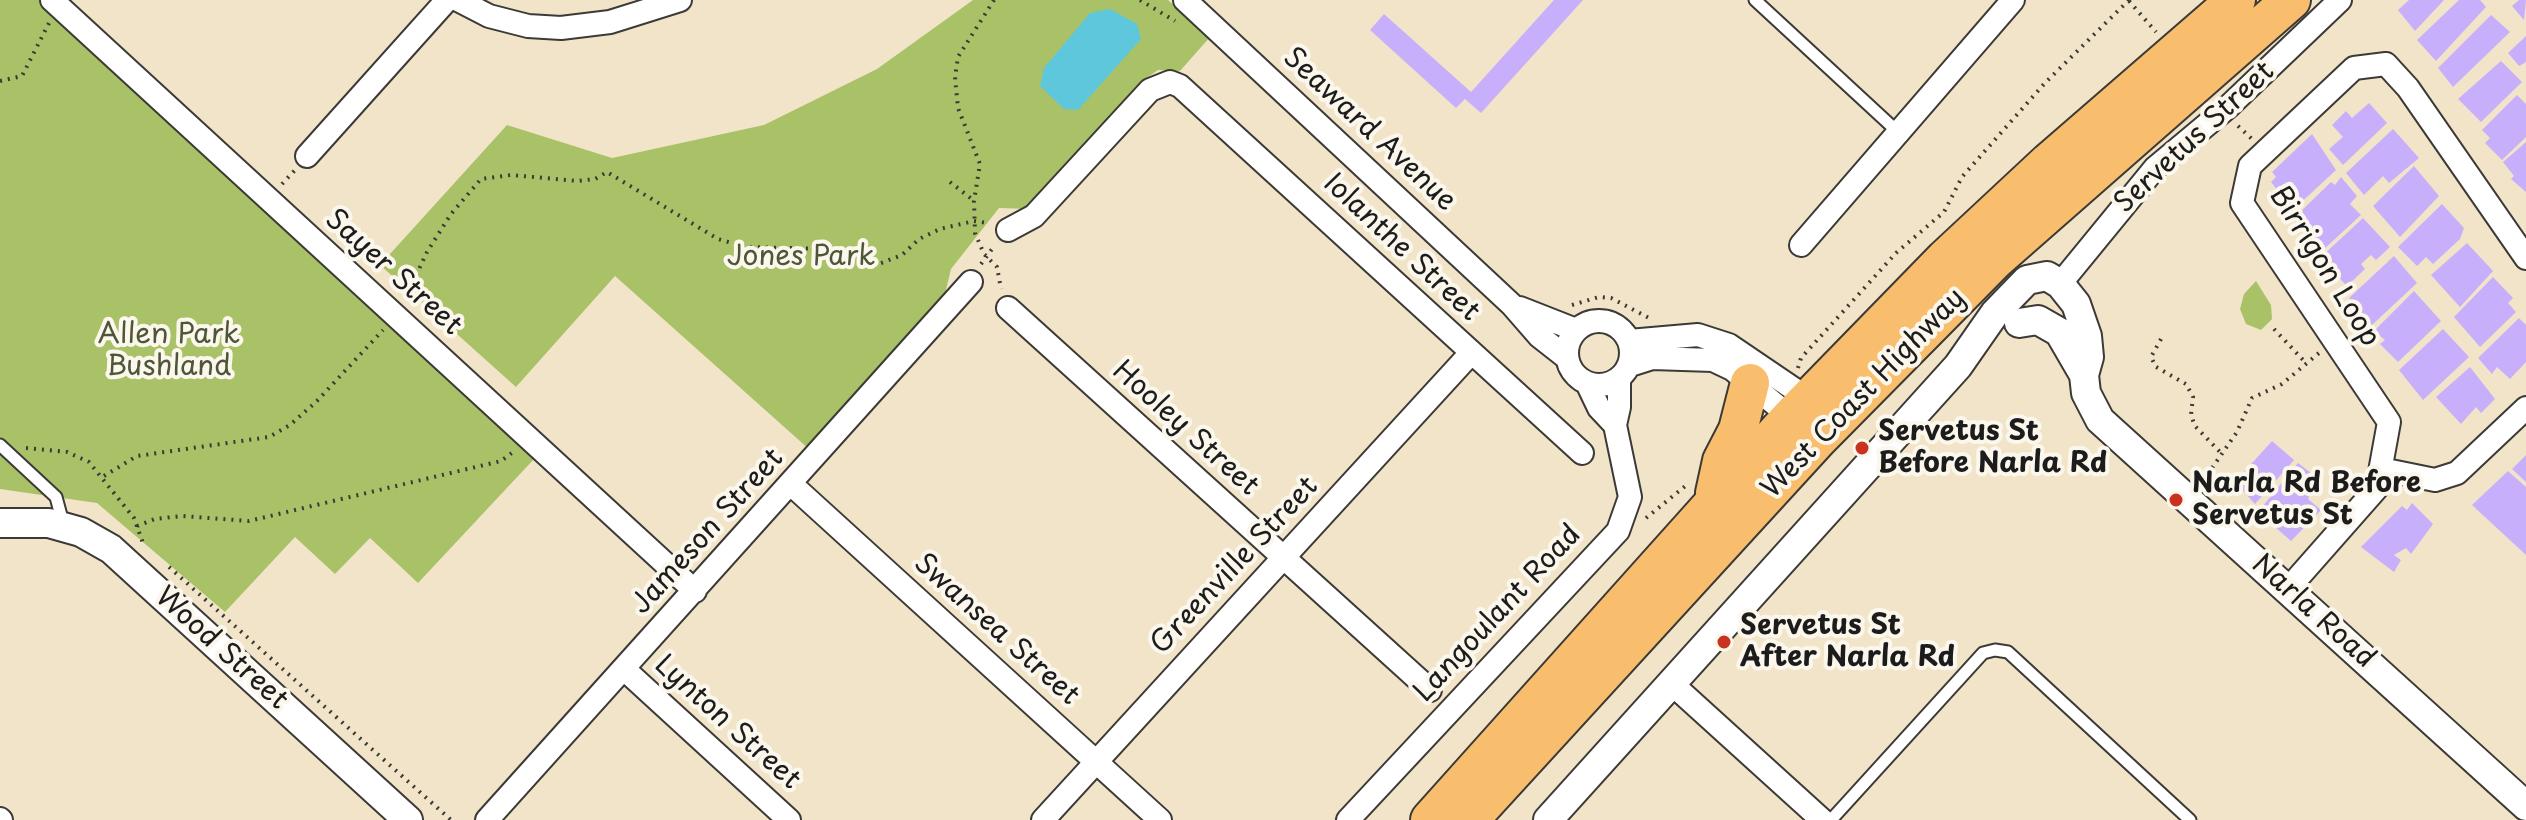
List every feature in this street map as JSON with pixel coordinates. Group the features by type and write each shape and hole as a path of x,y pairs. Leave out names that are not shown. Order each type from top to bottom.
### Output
{"highway":[{"name":"West Coast Highway","path":"1469,820 1813,419 1945,259 2037,173 2236,0"},
{"name":"West Coast Highway","path":"1430,820 1713,504 2291,0"},
{"path":"1713,504 1722,461 1738,430 1750,383"}],"street":[{"path":"307,156 447,0"},
{"path":"458,0 489,16 528,26 561,28 610,22 680,0"},
{"name":"Seaward Avenue","path":"1185,0 1483,277 1539,336 1567,358"},
{"path":"1801,245 2013,0"},
{"name":"Servetus Street","path":"1958,366 2019,323 2060,284 2155,168 2228,107 2340,0"},
{"name":"Sayer Street","path":"46,6 508,417 695,591"},
{"name":"Birrigon Loop","path":"2288,589 2377,488 2389,422 2242,203 2250,166 2354,68 2386,64 2408,88 2526,258"},
{"name":"Iolanthe Street","path":"1008,230 1034,216 1150,90 1170,82 1180,86 1582,453"},
{"name":"Servetus Street","path":"1548,820 1958,366 2019,286 2038,276 2060,284"},
{"name":"Jameson Street","path":"487,820 792,485 971,282"},
{"name":"Narla Road","path":"2060,284 2084,320 2089,357 2084,375"},
{"name":"Seaward Avenue","path":"1512,305 1576,330"},
{"name":"Hooley Street","path":"1008,308 1430,690"},
{"name":"Narla Road","path":"2019,323 2038,320 2052,326 2067,341 2084,375 2086,393 2100,420 2526,806"},
{"path":"1624,372 1629,341 1616,325 1606,321 1585,324 1576,330 1568,343 1567,358 1574,373 1587,383 1609,384 1624,372 1652,358 1713,360 1813,419"},
{"path":"1629,341 1698,335 1729,345 1813,419"},
{"name":"Greenville Street","path":"1043,820 1471,353"},
{"name":"Langoulant Road","path":"1348,820 1618,531 1630,497 1615,425 1624,372"},
{"name":"Langoulant Road","path":"1587,383 1599,408 1615,425"},
{"path":"2381,469 2435,480 2457,473 2526,408"},
{"name":"Swansea Street","path":"792,485 1160,820"},
{"name":"Wood Street","path":"6,522 64,527 81,532 111,549 408,820"},
{"name":"Lynton Street","path":"624,669 789,820"},
{"path":"1671,683 1822,820"}],"lane":[{"path":"1755,0 1899,133"},
{"path":"2,447 56,497 64,527"},
{"path":"1831,820 1983,653 1995,650 2008,652 2190,820"}],"path":[{"path":"104,476 137,456 246,443 269,437 290,425 317,401 395,316 418,276 427,252 451,214 481,179 511,175 578,181 595,179 607,172 718,239 746,247 830,249 855,263 871,267 902,255 919,239 940,229 974,221 1008,230 986,256 971,282 1000,296 1001,275 986,256 978,245 974,221 974,201 980,164 958,108 955,77 958,57 994,0"},
{"path":"1793,359 1801,358 1896,253 1944,212 1962,177 2045,83 2129,0 2163,39"},
{"path":"0,81 22,76 50,23 46,6"},
{"path":"2235,124 2252,139"},
{"path":"276,192 307,156"},
{"path":"950,182 974,201"},
{"path":"1449,316 1483,277"},
{"path":"1559,308 1599,297 1611,298 1655,320"},
{"path":"2274,329 2306,363"},
{"path":"2161,339 2151,357 2156,367 2186,384 2193,397 2191,415 2195,426 2223,455"},
{"path":"2187,497 2213,472 2252,398 2282,384 2335,341"},
{"path":"137,526 155,519 182,516 249,521 501,461 521,446 500,426 508,417"},
{"path":"2,447 67,452 89,462 104,476 137,526 143,545 154,554"},
{"path":"165,563 451,820"}],"green space":[{"name":"Allen Park Bushland","path":"0,0 39,0 534,459 418,583 370,538 335,574 295,537 225,612 97,503 0,489"},
{"name":"Jones Park","path":"973,0 1168,0 1210,37 1180,71 1158,70 1148,77 1028,209 999,208 951,269 943,302 810,450 615,276 516,387 380,265 507,125 612,158 764,125 877,69"},
{"path":"2256,281 2271,305 2272,319 2261,330 2246,324 2240,309 2244,294"}],"water":[{"path":"1110,9 1137,24 1141,39 1078,110 1064,109 1040,86 1044,68 1090,13"}],"building":[{"path":"1554,0 1583,0 1481,113 1465,99 1456,108 1370,30 1384,14 1471,92"},
{"path":"2409,0 2444,0 2415,31 2398,10"},
{"path":"2459,0 2480,0 2486,7 2436,61 2417,40"},
{"path":"2519,0 2526,0 2524,20 2512,6"},
{"path":"2491,15 2510,32 2453,87 2438,68"},
{"path":"2526,36 2526,62 2519,66 2508,53"},
{"path":"2501,61 2522,82 2481,122 2458,99"},
{"path":"2517,95 2526,104 2526,137 2502,160 2485,143 2490,138 2482,130"},
{"path":"2369,103 2387,123 2343,165 2329,149 2343,137 2332,125 2346,111 2352,118"},
{"path":"2393,129 2419,158 2389,183 2383,176 2364,195 2346,173"},
{"path":"2312,134 2336,170 2293,210 2271,182 2276,177 2272,172"},
{"path":"2526,142 2526,192 2511,179 2514,176 2503,162"},
{"path":"2414,166 2439,196 2400,237 2373,206"},
{"path":"2341,177 2357,196 2350,204 2361,215 2323,250 2293,219 2331,182 2335,185"},
{"path":"2442,204 2464,228 2460,239 2433,264 2426,257 2417,266 2398,247"},
{"path":"2363,218 2390,247 2376,260 2371,255 2361,264 2365,269 2347,286 2320,258"},
{"path":"2467,243 2493,271 2460,307 2431,275"},
{"path":"2394,256 2417,283 2372,325 2349,298"},
{"path":"2493,277 2513,298 2508,303 2516,312 2480,347 2454,317"},
{"path":"2414,291 2441,321 2398,362 2380,344 2385,340 2374,331"},
{"path":"2519,318 2526,325 2526,362 2510,379 2497,367 2492,374 2478,358"},
{"path":"2443,329 2469,357 2423,400 2399,370"},
{"path":"2470,367 2495,399 2481,413 2476,407 2461,424 2436,397"},
{"path":"2272,441 2294,460 2255,504 2235,482"},
{"path":"2526,455 2526,482 2512,469"},
{"path":"2298,463 2311,473 2301,483 2311,492 2308,499 2321,510 2291,541 2258,512"},
{"path":"2508,471 2526,487 2526,555 2472,505"},
{"path":"2412,503 2433,524 2411,554 2406,548 2394,555 2401,560 2394,572 2361,547 2402,506 2407,510"}],"place":[{"name":"Servetus St Before Narla Rd","path":"1862,448"},
{"name":"Narla Rd Before Servetus St","path":"2176,500"},
{"name":"Servetus St After Narla Rd","path":"1724,642"}]}
